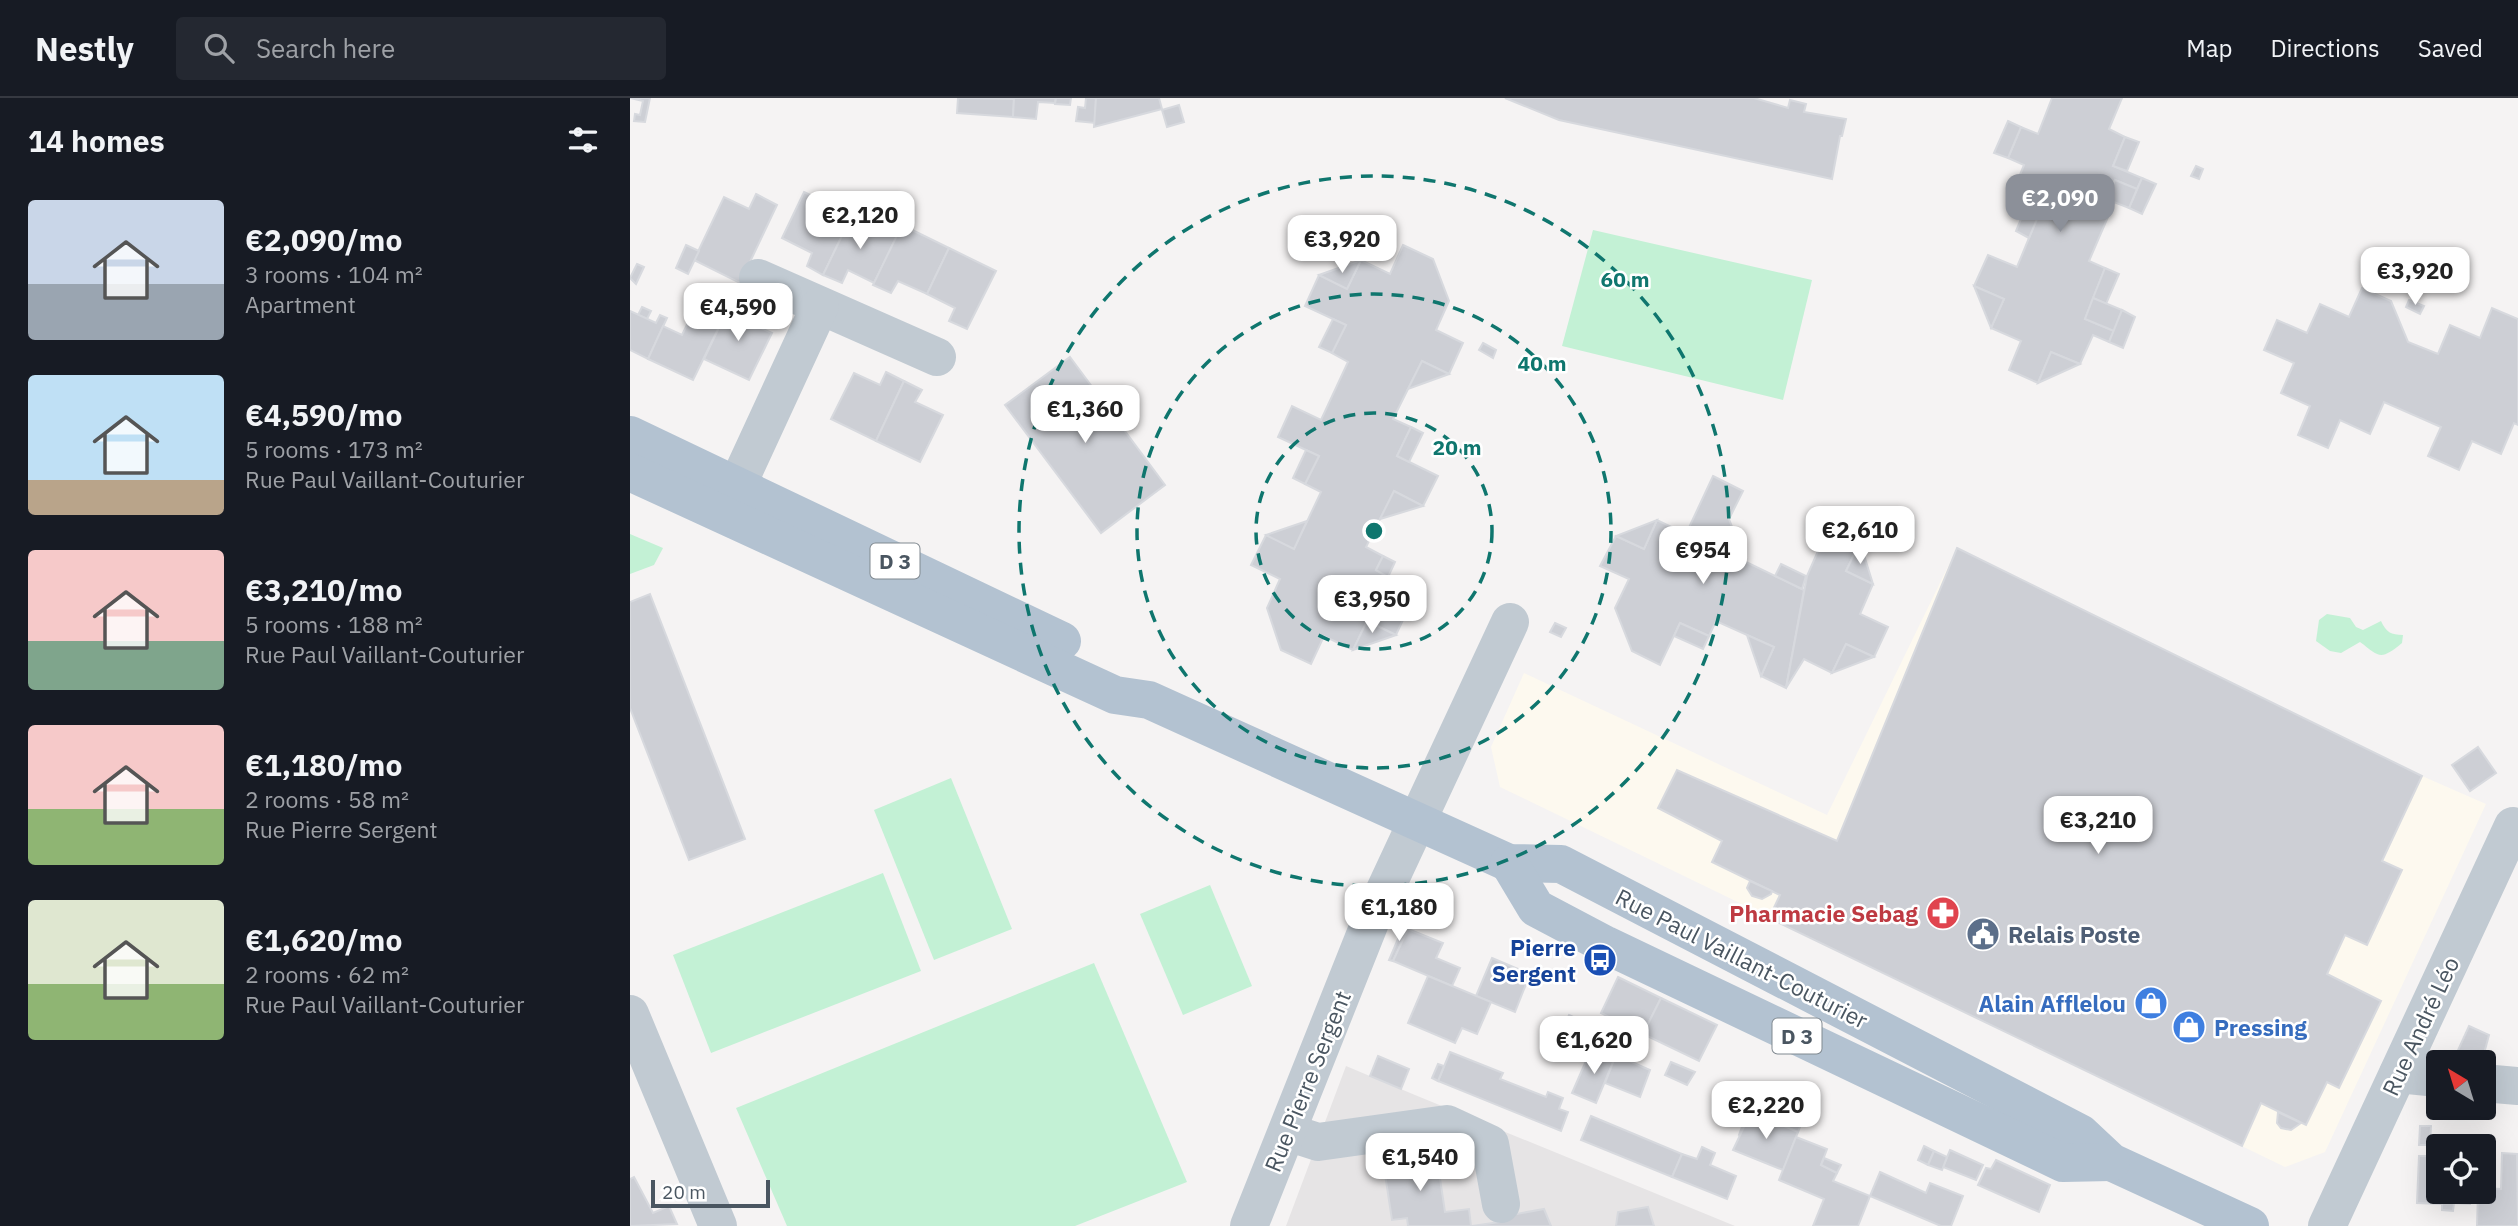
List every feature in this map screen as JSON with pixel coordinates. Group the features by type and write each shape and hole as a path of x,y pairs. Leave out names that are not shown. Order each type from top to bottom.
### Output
{"main road":[{"name":"Rue Paul Vaillant-Couturier","path":"630,435 731,500"},
{"name":"Rue Paul Vaillant-Couturier","path":"630,472 731,500 1126,671 1149,700 1509,863 1560,864 2080,1133 2111,1162 2250,1226"},
{"name":"Rue Paul Vaillant-Couturier","path":"1509,863 1536,908 1606,946 2063,1163 2111,1162"}],"street":[{"path":"758,278 937,357"},
{"path":"731,500 820,306"},
{"name":"Rue Pierre Sergent","path":"1249,1226 1371,920 1510,622"},
{"name":"Rue André Léo","path":"2327,1226 2513,826"},
{"path":"630,1014 718,1226"},
{"path":"2398,1074 2426,1077"},
{"path":"2496,1084 2518,1086"},
{"path":"1287,1132 1318,1142 1447,1124 1490,1144 1501,1205"}],"shaded area":[{"path":"1957,548 2422,776 2486,804 2325,1152 2285,1167 1500,787 1491,747 1524,673 1827,815"},
{"path":"1346,1066 1415,1095 1735,1226 1286,1226"}],"green space":[{"path":"1593,230 1812,280 1783,400 1562,346"},
{"path":"630,534 663,548 654,565 630,574"},
{"path":"2327,614 2350,618 2356,627 2363,630 2381,621 2389,632 2403,635 2402,643 2384,655 2376,654 2360,642 2341,653 2330,651 2316,641 2319,620"},
{"path":"951,778 1012,929 934,960 874,810"},
{"path":"883,873 921,971 711,1053 673,955"},
{"path":"1210,885 1252,986 1183,1015 1140,914"},
{"path":"1094,963 1187,1182 1075,1226 787,1226 736,1108"}],"building":[{"path":"630,98 650,98 645,122 634,121 635,114 640,115 643,101"},
{"path":"958,98 1014,99 1013,117 957,113"},
{"path":"1014,98 1056,98 1055,103 1038,102 1036,119 1013,117"},
{"path":"1056,98 1071,98 1070,105 1055,104"},
{"path":"1086,98 1096,98 1095,123 1076,121 1078,107 1085,108"},
{"path":"1096,98 1159,98 1162,109 1094,127"},
{"path":"1505,98 1754,98 1788,108 1790,100 1806,104 1804,112 1846,119 1832,179 1559,120"},
{"path":"2052,98 2122,98 2109,129 2125,137 2113,166 2142,178 2137,189 2115,180 2106,199 2114,203 2089,261 2105,268 2085,319 2114,331 2109,342 2093,335 2080,364 2051,352 2038,383 2009,370 2021,341 1991,328 2004,299 1974,286 1988,255 2017,267 2046,195 2017,182 2024,165 2008,158 2021,127 2038,134"},
{"path":"1179,105 1184,122 1167,127 1162,110"},
{"path":"2008,121 2021,127 2008,158 1994,153"},
{"path":"2125,137 2139,142 2127,171 2113,166"},
{"path":"2196,166 2203,169 2199,179 2191,176"},
{"path":"2142,178 2156,184 2142,214 2129,208"},
{"path":"2115,180 2137,189 2129,208 2106,199"},
{"path":"804,192 852,215 823,275 807,266 812,253 782,238"},
{"path":"756,194 777,205 740,283 694,260 724,197 749,209"},
{"path":"2028,202 2042,207 2029,238 2016,231"},
{"path":"852,215 897,236 874,283 848,270 842,283 823,275"},
{"path":"902,225 949,248 927,294 898,281 891,293 873,285"},
{"path":"686,245 699,251 688,274 676,268"},
{"path":"1403,245 1433,259 1449,301 1436,330 1463,343 1449,374 1422,361 1393,419 1411,427 1397,456 1438,476 1423,506 1394,491 1366,547 1383,556 1376,570 1388,577 1382,591 1410,605 1396,635 1367,621 1353,650 1324,636 1311,664 1281,650 1267,608 1280,579 1251,565 1266,535 1294,549 1321,492 1305,484 1319,456 1278,437 1292,406 1321,420 1348,362 1332,353 1346,325 1305,306 1319,275 1347,289 1361,260 1390,274"},
{"path":"949,248 996,271 967,329 949,321 955,308 927,294"},
{"path":"1361,260 1347,289 1319,275"},
{"path":"637,264 644,267 636,284 630,278"},
{"path":"2105,268 2119,274 2106,304 2093,298"},
{"path":"1974,286 2004,299 1991,328"},
{"path":"2362,288 2391,301 2408,342 2438,354 2450,325 2480,338 2492,308 2518,319 2518,425 2514,423 2501,454 2472,441 2459,470 2428,456 2441,427 2384,402 2370,434 2340,420 2328,448 2298,435 2310,406 2281,393 2294,363 2264,350 2277,320 2307,333 2320,304 2349,317"},
{"path":"2093,298 2122,310 2114,331 2085,319"},
{"path":"732,300 750,308 744,320 772,333 749,380 704,359"},
{"path":"2409,300 2424,306 2420,314 2406,307"},
{"path":"642,307 651,311 647,319 638,315"},
{"path":"2122,310 2135,317 2123,348 2109,342"},
{"path":"630,311 656,323 660,315 667,318 648,359 630,350"},
{"path":"693,312 720,325 693,380 648,359 663,326 682,335"},
{"path":"1333,319 1346,325 1332,353 1319,347"},
{"path":"1483,343 1496,350 1493,358 1479,350"},
{"path":"2051,352 2080,364 2038,383"},
{"path":"1070,357 1165,485 1101,533 1005,405"},
{"path":"1422,361 1449,374 1408,389"},
{"path":"886,372 904,381 876,441 831,419 854,373 880,385"},
{"path":"904,381 922,390 915,402 943,415 920,462 876,441"},
{"path":"1411,427 1423,433 1409,462 1397,456"},
{"path":"1306,450 1319,456 1305,484 1293,478"},
{"path":"1713,476 1743,491 1729,519 1746,562 1804,590 1786,688 1761,676 1774,647 1716,621 1709,636 1680,623 1660,665 1632,651 1615,608 1629,579 1600,566 1616,536 1644,549 1657,520 1686,534"},
{"path":"1394,491 1423,506 1380,519"},
{"path":"1657,520 1644,549 1616,536"},
{"path":"1307,521 1294,549 1266,535"},
{"path":"1828,528 1860,542 1846,571 1873,584 1860,614 1888,627 1874,657 1846,644 1832,673 1804,659 1786,688 1807,576"},
{"path":"1860,542 1873,584 1846,571"},
{"path":"1957,548 2422,776 2382,861 2402,870 2367,945 2345,935 2327,974 2381,1001 2339,1088 2327,1082 2306,1125 2261,1103 2242,1146 1769,918 1780,895 1712,862 1722,841 1658,808 1677,770 1837,841"},
{"path":"1383,556 1395,562 1388,577 1376,570"},
{"path":"1781,564 1806,576 1802,589 1775,576"},
{"path":"650,594 745,839 689,860 630,708 630,602"},
{"path":"1367,621 1396,635 1353,650"},
{"path":"1555,623 1566,628 1561,637 1550,632"},
{"path":"1680,623 1709,636 1703,649 1674,636"},
{"path":"1747,635 1774,647 1761,676"},
{"path":"1846,644 1874,657 1832,673"},
{"path":"2478,747 2496,773 2470,791 2452,765"},
{"path":"1750,881 1772,891 1771,894 1762,899 1752,896 1747,888"},
{"path":"1403,927 1408,929 1393,961 1389,960"},
{"path":"1408,929 1443,943 1436,958 1460,968 1452,986 1393,961"},
{"path":"1492,958 1530,974 1515,1012 1476,996"},
{"path":"1428,976 1491,1002 1477,1034 1462,1028 1455,1043 1408,1023"},
{"path":"1618,977 1661,998 1643,1034 1601,1013"},
{"path":"1661,998 1717,1025 1699,1061 1643,1034"},
{"path":"1569,1015 1582,1021 1574,1037 1562,1032"},
{"path":"2469,1026 2489,1035 2485,1050 2458,1050"},
{"path":"1598,1047 1616,1055 1596,1103 1572,1093 1586,1061 1591,1062"},
{"path":"1450,1052 1503,1073 1500,1079 1546,1097 1548,1092 1563,1098 1559,1109 1568,1112 1561,1131 1438,1081"},
{"path":"1616,1055 1650,1070 1640,1097 1605,1083"},
{"path":"1378,1056 1409,1069 1401,1089 1370,1076"},
{"path":"1671,1062 1695,1072 1687,1085 1665,1075"},
{"path":"1438,1064 1444,1066 1438,1081 1432,1078"},
{"path":"1754,1102 1802,1122 1798,1132 1751,1112"},
{"path":"1748,1111 1751,1112 1742,1136 1739,1135"},
{"path":"1751,1112 1798,1132 1783,1170 1733,1150"},
{"path":"2278,1112 2301,1123 2291,1130 2281,1128 2277,1123"},
{"path":"1591,1116 1682,1154 1672,1177 1581,1140"},
{"path":"2420,1126 2431,1126 2431,1134 2426,1134 2426,1145 2419,1145"},
{"path":"1796,1137 1827,1149 1821,1165 1837,1173 1833,1181 1870,1196 1858,1226 1813,1226 1824,1199 1779,1180"},
{"path":"1924,1146 1934,1151 1928,1165 1918,1160"},
{"path":"1702,1147 1715,1153 1710,1165 1736,1176 1727,1199 1672,1177 1682,1154 1697,1159"},
{"path":"1950,1150 1983,1165 1976,1180 1943,1167"},
{"path":"1934,1151 1947,1157 1942,1170 1928,1165"},
{"path":"1436,1152 1445,1212 1469,1209 1471,1226 1408,1226 1407,1218 1392,1220 1383,1161"},
{"path":"2502,1153 2517,1154 2518,1226 2477,1226 2478,1204 2496,1204 2496,1189 2501,1189"},
{"path":"2419,1156 2426,1156 2426,1203 2417,1203"},
{"path":"1824,1158 1841,1165 1837,1173 1821,1165"},
{"path":"1996,1160 2050,1185 2039,1212 1978,1185 1986,1168 1991,1169"},
{"path":"1880,1172 1926,1193 1930,1183 1963,1196 1951,1226 1941,1226 1870,1196"},
{"path":"634,1177 653,1213 669,1206 677,1224 630,1226 630,1179"},
{"path":"2442,1204 2454,1204 2453,1211 2442,1210"},
{"path":"1648,1207 1654,1226 1616,1226 1618,1212"},
{"path":"1544,1209 1551,1226 1472,1226 1500,1222 1500,1217"}],"place":[{"name":"Pharmacie Sebag","path":"1943,913"},
{"name":"Relais Poste","path":"1983,934"},
{"name":"Pierre Sergent","path":"1600,960"},
{"name":"Alain Afflelou","path":"2151,1003"},
{"name":"Pressing","path":"2189,1027"}]}
